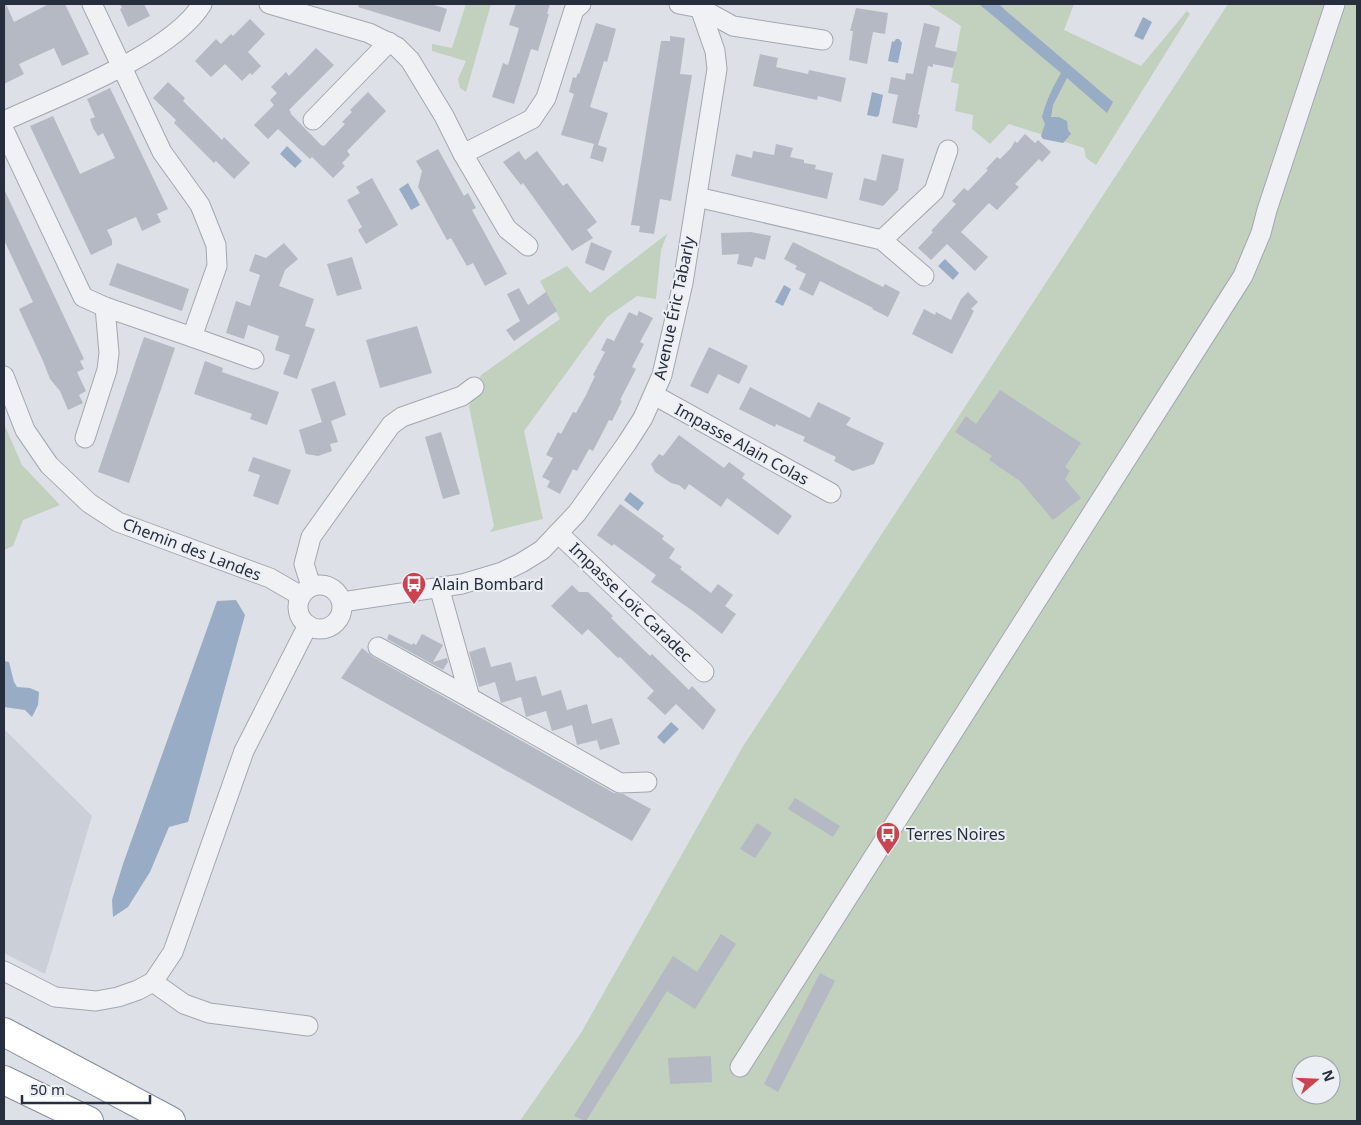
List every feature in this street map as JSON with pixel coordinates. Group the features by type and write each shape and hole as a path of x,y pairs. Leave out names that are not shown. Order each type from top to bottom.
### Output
{"highway":[{"path":"4,1032 171,1121"},
{"path":"4,1052 65,1080 145,1121"},
{"path":"4,1080 89,1121"},
{"path":"4,1094 68,1121"}],"street":[{"path":"92,4 162,152 200,205 216,245 217,266 192,337"},
{"path":"4,121 121,67 165,41 184,27 197,13 202,4"},
{"path":"269,4 369,33 389,42 410,60 444,116 463,154 507,229 528,246"},
{"path":"463,154 532,119 546,98 574,10 581,4"},
{"path":"679,4 701,6 733,26 824,40"},
{"path":"740,1067 1244,276 1261,233 1266,210 1335,4"},
{"name":"Avenue Éric Tabarly","path":"342,602 462,584 502,572 521,563 542,550 577,513 644,418 662,375 683,283 716,69 715,51 701,6"},
{"path":"313,120 389,42"},
{"path":"4,130 83,297 88,301 254,359"},
{"path":"882,240 934,190 948,150"},
{"path":"697,197 882,240 924,276"},
{"path":"85,438 108,370 109,353 105,307"},
{"name":"Chemin des Landes","path":"4,376 25,430 49,465 90,503 118,522 306,591"},
{"path":"306,591 324,585 336,591 342,602 341,615 333,624 321,629 308,625 298,609 306,591 304,564 311,537 391,425 402,417 462,396 474,387"},
{"name":"Impasse Alain Colas","path":"654,395 831,493"},
{"name":"Impasse Loïc Caradec","path":"558,533 704,672"},
{"path":"439,587 470,698"},
{"path":"4,971 55,997 96,1002 131,993 153,982 173,952 244,751 308,625"},
{"path":"378,647 620,783 647,782"},
{"path":"153,982 184,1004 209,1013 308,1026"}],"shaded area":[{"path":"4,729 92,816 45,974 4,953"}],"green space":[{"path":"466,4 491,4 466,92 460,88 458,79 466,61 432,51 432,44 452,48"},
{"path":"927,4 1074,4 1064,30 1141,66 1187,11 1190,14 1096,165 1086,158 1084,148 1009,124 990,144 972,129 973,115 955,111 959,84 951,82 961,26"},
{"path":"1228,4 1357,4 1357,1121 520,1121 581,1033 742,748"},
{"path":"667,234 661,250 656,299 637,296 607,317 524,431 543,519 490,532 494,526 469,407 481,375 560,319 540,281 567,266 590,293"},
{"path":"4,424 22,465 60,505 23,520 13,546 4,550"}],"water":[{"path":"979,4 999,4 1113,102 1107,113 1067,78 1053,105 1051,117 1059,117 1067,121 1068,130 1071,134 1063,143 1043,139 1041,136 1045,124 1042,117 1050,94 1061,73"},
{"path":"1143,17 1152,22 1143,40 1134,36"},
{"path":"896,39 899,39 902,43 898,63 888,61 892,41 894,42"},
{"path":"872,92 883,95 877,117 867,115"},
{"path":"287,146 302,161 295,168 280,154"},
{"path":"408,183 420,205 411,210 399,189"},
{"path":"945,259 959,273 953,280 938,266"},
{"path":"784,285 791,289 783,306 775,302"},
{"path":"630,492 644,503 638,511 624,500"},
{"path":"236,600 245,615 188,822 169,827 150,872 128,907 113,917 112,900 123,864 217,601"},
{"path":"4,661 9,662 17,687 30,688 39,692 38,705 32,717 25,710 4,707"},
{"path":"671,722 679,729 664,744 657,737"}],"building":[{"path":"4,4 6,4 14,22 49,4 65,4 89,54 62,66 54,48 19,64 24,74 4,84"},
{"path":"120,4 144,4 150,16 128,27 120,9 122,8"},
{"path":"359,4 431,4 447,9 440,32 358,7"},
{"path":"516,4 550,4 547,14 549,14 538,51 531,49 514,104 492,97 503,63 508,65 519,28 509,25"},
{"path":"856,8 888,13 885,34 873,32 867,64 849,60 853,31 850,31"},
{"path":"250,19 265,34 248,52 261,66 242,81 225,64 211,77 195,61 216,39 221,44 231,34 233,36"},
{"path":"596,23 616,29 607,62 604,61 590,107 608,113 598,145 607,148 603,162 590,158 594,144 561,135 574,94 569,92 573,77 576,78 579,74"},
{"path":"924,23 940,27 935,47 957,52 953,68 933,64 933,67 928,66 917,128 892,123 898,95 888,93 891,77 905,80 906,73 913,74"},
{"path":"670,36 685,38 680,74 692,75 671,201 660,199 654,234 639,232 640,226 631,225 661,41 670,41"},
{"path":"316,48 334,65 289,110 321,145 324,146 345,124 342,122 352,112 350,110 368,92 386,111 347,151 350,155 342,163 345,166 333,178 312,157 310,159 278,129 268,139 254,125 274,105 270,100 277,93 271,87 286,72 289,76"},
{"path":"760,54 778,58 776,67 808,74 809,70 846,78 841,102 818,96 817,100 753,86"},
{"path":"168,82 185,98 183,101 222,140 224,137 250,163 234,179 216,161 214,163 174,123 176,120 153,98"},
{"path":"110,88 168,209 157,214 161,222 142,231 136,217 107,230 112,240 112,245 91,255 30,126 53,116 80,174 115,158 103,133 98,136 93,128 90,119 95,117 87,99"},
{"path":"1025,134 1035,143 1038,140 1051,152 1042,162 1039,159 1015,184 1019,187 997,210 989,203 961,232 988,257 975,271 947,244 931,260 918,248 956,204 952,201 964,188 968,191 988,170 986,169 997,157 1000,159 1015,141 1017,143"},
{"path":"776,144 793,148 790,157 804,160 804,163 816,165 815,169 833,173 827,199 731,176 736,154 752,158 753,151 774,155"},
{"path":"438,149 464,196 468,193 476,208 472,210 507,274 485,286 473,263 467,266 451,238 447,240 418,187 422,171 416,161"},
{"path":"519,151 525,160 537,151 563,186 567,183 597,222 587,230 593,238 572,251 523,183 521,185 503,162"},
{"path":"882,154 904,159 898,190 883,206 859,200 864,178 876,181"},
{"path":"372,178 398,225 366,244 358,230 362,227 347,200 360,193 356,187"},
{"path":"4,189 84,359 80,361 84,369 77,372 86,391 79,395 83,403 68,410 60,391 50,379 19,309 33,302 4,240"},
{"path":"751,232 771,236 765,260 755,257 752,267 737,264 739,254 722,255 721,233"},
{"path":"591,242 612,251 604,271 585,263"},
{"path":"793,242 883,287 885,284 900,292 888,317 820,281 813,296 799,289 806,274 795,269 797,266 784,259"},
{"path":"284,243 298,259 285,270 279,286 314,299 305,326 315,329 297,379 283,374 290,355 275,350 279,336 248,325 244,339 226,333 236,301 250,306 260,275 249,271 255,254 266,258"},
{"path":"352,257 362,289 337,296 327,264"},
{"path":"117,263 189,289 182,311 109,285"},
{"path":"519,288 528,305 546,292 557,311 514,341 506,330 520,321 507,294"},
{"path":"968,292 978,302 971,309 974,311 952,354 912,334 924,309 935,315 936,312 951,320 961,299"},
{"path":"639,311 653,318 640,342 644,344 632,367 636,369 620,400 622,401 612,421 609,420 593,451 589,449 577,471 573,469 560,494 547,487 550,481 542,477 553,458 546,455 558,432 561,434 573,412 576,413 586,395 595,376 593,375 605,352 601,350 607,338 614,341 629,312 637,316"},
{"path":"417,326 432,373 380,388 366,340"},
{"path":"144,337 175,348 129,483 98,472"},
{"path":"709,347 748,366 739,384 718,374 708,394 690,386"},
{"path":"205,361 223,368 222,372 279,392 267,425 250,419 252,414 194,394"},
{"path":"335,381 346,415 331,421 338,442 330,444 332,451 318,456 306,454 299,430 322,422 311,389"},
{"path":"750,387 810,418 818,402 851,418 846,425 884,443 874,464 853,471 834,461 836,457 803,441 805,437 776,424 775,427 739,409"},
{"path":"1000,390 1081,443 1065,467 1070,471 1065,479 1081,498 1053,520 1020,481 989,460 992,456 955,432 966,416 976,424"},
{"path":"441,432 460,494 443,499 425,437"},
{"path":"679,435 724,468 729,462 745,474 742,478 792,516 778,535 727,498 721,507 689,484 685,490 655,472 651,464 659,454 663,456"},
{"path":"253,457 291,470 278,505 253,496 260,475 248,471"},
{"path":"620,504 664,536 662,539 675,549 669,558 682,567 680,569 711,593 718,584 733,595 725,606 736,614 722,634 651,582 656,575 614,544 612,546 597,535"},
{"path":"572,585 579,592 588,592 613,616 611,618 650,656 652,654 689,690 692,686 716,710 703,730 676,704 665,715 647,698 654,691 620,657 618,658 588,629 582,635 551,606"},
{"path":"389,634 412,645 413,643 416,645 422,634 443,645 433,662 447,658 448,662 443,670 387,639"},
{"path":"485,647 491,667 511,662 516,681 536,676 542,696 561,690 567,710 587,704 592,724 612,718 620,744 600,750 597,740 577,745 572,725 552,731 546,711 526,717 521,697 501,703 495,682 479,687 469,652"},
{"path":"362,648 373,657 614,793 623,794 651,809 632,841 341,678"},
{"path":"795,798 840,826 833,837 788,809"},
{"path":"757,823 772,833 755,858 740,849"},
{"path":"721,934 736,944 695,1009 667,991 586,1121 574,1116 673,956 697,972"},
{"path":"820,973 835,981 778,1092 764,1084"},
{"path":"711,1056 712,1082 670,1084 668,1058"}],"place":[{"name":"Alain Bombard","path":"414,605"},
{"name":"Terres Noires","path":"888,855"}]}
